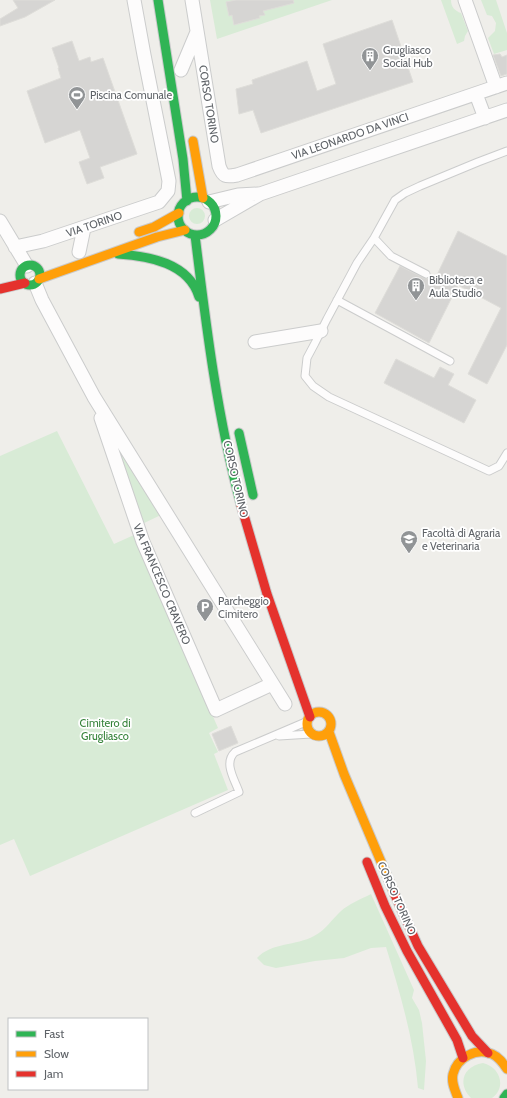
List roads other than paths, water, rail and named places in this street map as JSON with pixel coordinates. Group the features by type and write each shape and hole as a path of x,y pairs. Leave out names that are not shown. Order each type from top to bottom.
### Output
{"street":[{"path":"134,0 144,55 178,73"},
{"name":"CORSO TORINO","path":"158,0 178,73"},
{"name":"CORSO TORINO","path":"192,0 219,166 224,175"},
{"path":"465,0 501,85"},
{"name":"CORSO TORINO","path":"178,73 197,32"},
{"name":"VIA TORINO","path":"15,247 43,241 159,202 168,191 169,181 144,55"},
{"name":"CORSO TORINO","path":"179,55 178,73 187,201"},
{"name":"VIA LEONARDO DA VINCI","path":"224,175 228,177 237,175 501,85"},
{"path":"476,94 485,118"},
{"path":"260,194 238,195 206,200 197,198 187,201 180,208 179,220 181,225 189,233 207,236 216,220 260,194 507,110"},
{"name":"CORSO TORINO","path":"192,133 206,200 215,210 216,220"},
{"path":"131,235 154,227 179,213"},
{"path":"0,222 15,247 22,280 33,282"},
{"path":"79,252 84,228"},
{"path":"0,289 33,282 157,237 185,230"},
{"name":"CORSO TORINO","path":"195,235 211,355 232,468 251,540 309,719 307,726 308,730 316,738"},
{"path":"112,254 137,255 168,263 184,273 195,286 205,316"},
{"path":"21,272 39,270 40,275 33,282"},
{"name":"VIA FRANCESCO CRAVERO","path":"33,282 94,397 285,704"},
{"path":"255,342 321,331"},
{"name":"VIA FRANCESCO CRAVERO","path":"94,397 143,542 216,710 272,684"},
{"name":"CORSO TORINO","path":"237,422 254,502"},
{"name":"CORSO TORINO","path":"318,700 322,713 330,719 331,723 329,732 344,774 418,946 472,1036 488,1052 506,1065"},
{"path":"309,719 315,713 322,713"},
{"path":"316,738 329,732"},
{"name":"CORSO TORINO","path":"364,856 391,919 407,951 457,1040 463,1058"},
{"path":"455,1095 452,1078 455,1068 463,1058 473,1053 488,1052"},
{"path":"504,1098 507,1094"}],"lane":[{"path":"507,151 420,186 405,193 395,200 374,238 357,263 307,358 305,376 313,386 329,397 489,471 499,466 507,453"},
{"path":"374,238 391,256 426,274"},
{"path":"337,300 450,361"},
{"path":"195,813 239,792 230,769 229,761 231,756 241,749 309,719"},
{"path":"272,736 316,738"}],"place":[{"name":"Grugliasco Social Hub","path":"370,71"},
{"name":"Piscina Comunale","path":"77,110"},
{"name":"Biblioteca e Aula Studio","path":"416,301"},
{"name":"Facoltà di Agraria e Veterinaria","path":"409,554"},
{"name":"Parcheggio Cimitero","path":"205,622"}],"park label":[{"name":"Cimitero di Grugliasco","path":"105,729"}]}
